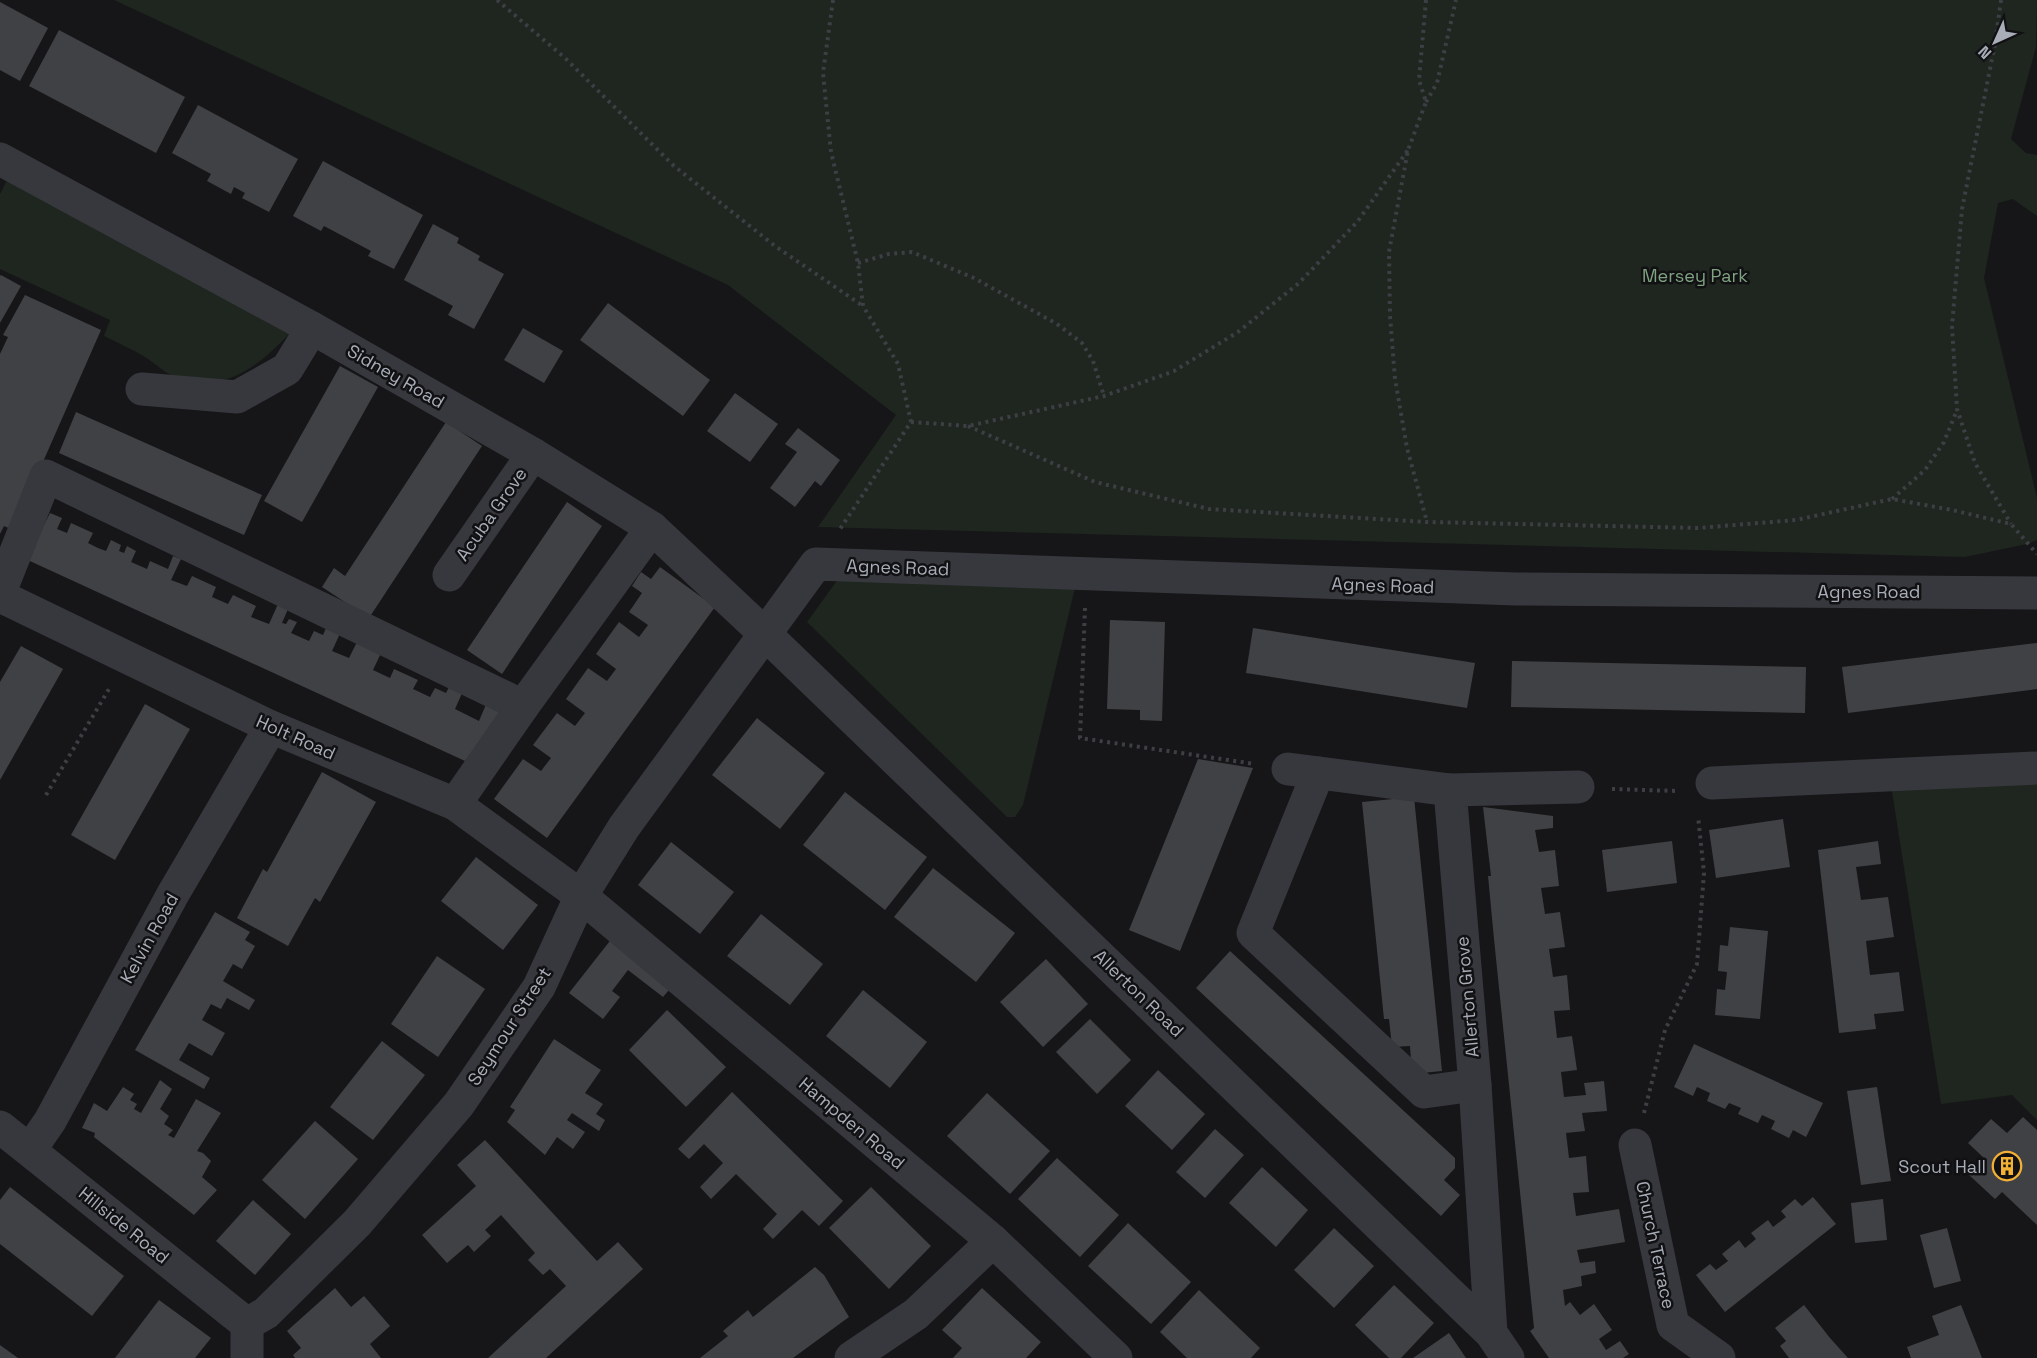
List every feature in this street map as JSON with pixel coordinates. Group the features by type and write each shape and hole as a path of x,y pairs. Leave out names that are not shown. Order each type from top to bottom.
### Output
{"street":[{"name":"Sidney Road","path":"0,159 312,328 533,454 652,528 764,633"},
{"path":"142,389 237,397 287,369 312,328"},
{"name":"Acuba Grove","path":"449,575 533,454"},
{"path":"0,594 46,476 523,706"},
{"path":"454,804 652,528"},
{"path":"764,633 816,564"},
{"name":"Agnes Road","path":"816,564 1515,589 2037,593"},
{"name":"Holt Road","path":"0,594 271,727 454,804 581,896"},
{"name":"Seymour Street","path":"247,1324 266,1313 357,1223 459,1104 539,987 581,896 624,827 764,633"},
{"name":"Allerton Road","path":"764,633 1500,1345"},
{"name":"Kelvin Road","path":"30,1150 50,1121 173,894 271,727"},
{"path":"1712,783 2037,768"},
{"path":"1475,1085 1424,1092 1253,933 1292,841 1303,771 1450,790 1578,788"},
{"name":"Allerton Grove","path":"1450,790 1500,1345"},
{"name":"Hampden Road","path":"581,896 993,1241 1116,1358"},
{"name":"Hillside Road","path":"0,1127 247,1324"},
{"name":"Church Terrace","path":"1635,1145 1673,1325 1719,1358"},
{"path":"851,1358 916,1314 993,1241"},
{"path":"247,1324 247,1358"}],"path":[{"path":"497,0 565,58 674,166 775,246 863,306"},
{"path":"816,564 911,422 898,364 863,306 858,263 831,152 823,73 833,0"},
{"path":"1426,0 1419,80 1426,102"},
{"path":"1426,522 1405,436 1395,379 1390,316 1389,252 1408,150 1426,102 1437,83 1456,0"},
{"path":"2001,0 1995,44 1962,209 1952,326 1957,410 1975,463 2011,525 2037,554"},
{"path":"911,422 968,426 1104,396 1174,371 1238,332 1299,283 1358,221 1408,150"},
{"path":"858,263 889,254 912,252 974,278 1057,324 1082,343 1092,361 1104,396"},
{"path":"1892,499 1925,470 1944,442 1957,410"},
{"path":"968,426 1095,482 1209,509 1426,522 1698,528 1796,520 1892,499 1952,510 2011,525"},
{"path":"1087,575 1080,738 1303,771"},
{"path":"46,795 127,658"},
{"path":"1635,1145 1665,1030 1697,964 1704,873 1698,815"}],"green space":[{"name":"Mersey Park","path":"114,0 2037,0 2036,47 2011,139 2026,153 2037,155 2037,216 2013,199 1998,203 1984,278 2037,498 2037,540 1965,557 818,527 896,415 728,285"},
{"path":"11,172 292,331 256,364 228,379 197,382 171,375 140,354 104,336 110,320 0,269 0,194"},
{"path":"844,577 1075,588 1023,805 1015,817 1007,817 807,622 836,582"},
{"path":"2037,781 2037,1120 2012,1095 1941,1104 1891,785"}],"building":[{"path":"0,2 48,28 20,81 0,70"},
{"path":"59,30 185,97 156,153 29,86"},
{"path":"198,105 298,159 269,212 242,198 245,193 234,187 231,194 207,181 211,174 172,153"},
{"path":"323,161 423,215 394,269 368,256 371,251 324,226 321,231 293,216"},
{"path":"433,224 459,238 457,243 480,256 478,260 504,274 474,329 448,315 453,306 404,280"},
{"path":"0,276 21,286 0,323"},
{"path":"25,295 101,330 13,530 4,526 0,534 0,354 8,337 3,335"},
{"path":"608,303 710,380 683,416 580,340"},
{"path":"523,328 563,351 544,383 504,360"},
{"path":"340,366 378,387 302,522 264,501"},
{"path":"735,393 778,424 750,462 707,431"},
{"path":"76,412 262,495 244,535 59,453"},
{"path":"446,422 482,446 369,618 322,587 334,568 345,576"},
{"path":"798,428 840,460 821,486 815,481 795,507 770,488 797,452 785,444"},
{"path":"567,502 602,526 502,674 467,650"},
{"path":"50,513 62,518 57,529 67,533 71,523 93,533 88,543 106,551 111,540 121,545 119,551 124,553 127,546 136,551 131,562 147,569 150,561 168,569 173,556 181,559 171,580 187,586 192,576 216,587 212,597 228,604 233,595 256,606 251,617 269,624 278,604 288,609 282,623 286,624 289,619 297,622 291,633 309,641 314,631 323,635 329,621 343,627 332,651 349,658 358,640 382,651 373,670 390,678 394,669 418,680 413,689 430,697 435,688 446,693 450,685 463,691 455,709 479,721 490,695 508,703 465,761 19,556 44,525"},
{"path":"660,567 715,607 547,838 494,799 523,759 541,771 551,758 533,745 557,713 575,726 585,713 566,699 588,668 607,681 616,669 596,654 619,622 639,637 648,625 629,612 642,593 632,586 641,572 651,579"},
{"path":"1110,620 1165,622 1162,721 1140,720 1140,710 1107,709"},
{"path":"1253,628 1475,663 1467,708 1246,673"},
{"path":"2037,643 2037,689 1848,713 1842,667"},
{"path":"21,646 63,669 0,780 0,682"},
{"path":"1512,661 1806,667 1805,713 1511,707"},
{"path":"145,704 190,729 115,860 71,835"},
{"path":"757,718 825,773 780,829 712,775"},
{"path":"1198,759 1253,768 1180,951 1129,930"},
{"path":"322,772 376,802 320,902 315,898 288,946 237,918 263,869 267,872"},
{"path":"845,792 927,857 885,910 803,845"},
{"path":"1414,797 1442,1071 1412,1074 1410,1046 1392,1047 1389,1019 1384,1019 1362,802"},
{"path":"1483,807 1553,816 1553,828 1535,830 1539,852 1555,850 1559,886 1541,888 1545,914 1560,912 1565,947 1549,949 1553,977 1567,975 1570,1010 1554,1011 1557,1038 1572,1036 1577,1070 1561,1072 1564,1097 1586,1095 1584,1083 1604,1081 1607,1111 1582,1113 1585,1131 1566,1133 1569,1158 1586,1156 1589,1192 1573,1193 1576,1216 1619,1209 1625,1242 1577,1250 1580,1263 1595,1261 1596,1273 1581,1276 1582,1286 1563,1290 1565,1306 1570,1302 1580,1315 1594,1304 1612,1330 1599,1339 1606,1350 1620,1341 1629,1354 1623,1358 1549,1358 1530,1331 1534,1328 1494,939 1488,876 1491,876"},
{"path":"1783,819 1790,867 1716,878 1709,830"},
{"path":"1672,841 1677,883 1607,892 1602,850"},
{"path":"1878,841 1881,864 1856,867 1861,900 1888,897 1894,937 1866,941 1870,975 1899,972 1904,1011 1874,1014 1876,1029 1839,1033 1818,850"},
{"path":"671,842 734,892 700,934 638,885"},
{"path":"476,857 538,905 503,950 441,901"},
{"path":"933,868 1015,933 976,982 894,917"},
{"path":"215,912 250,932 245,940 255,946 242,969 233,964 223,981 255,1000 249,1010 227,998 221,1009 211,1004 202,1020 225,1033 212,1056 189,1043 179,1060 210,1078 204,1089 135,1050"},
{"path":"761,914 823,964 790,1005 727,956"},
{"path":"1730,927 1768,931 1760,1019 1715,1015 1717,989 1725,990 1727,972 1718,971 1720,945 1728,946"},
{"path":"613,937 674,984 663,997 628,970 612,991 620,997 603,1019 569,993"},
{"path":"1230,951 1455,1158 1455,1168 1444,1180 1460,1195 1441,1216 1196,988"},
{"path":"437,956 485,989 438,1057 391,1024"},
{"path":"1046,959 1088,1004 1043,1047 1000,1002"},
{"path":"863,990 927,1042 890,1088 826,1036"},
{"path":"667,1010 726,1067 686,1107 629,1050"},
{"path":"1090,1019 1131,1060 1097,1094 1056,1052"},
{"path":"554,1039 601,1070 585,1093 603,1104 596,1114 605,1120 599,1131 572,1113 567,1120 585,1132 573,1149 557,1137 545,1155 507,1122 515,1110 510,1107"},
{"path":"382,1041 425,1075 373,1140 330,1107"},
{"path":"1694,1044 1823,1103 1806,1137 1793,1130 1789,1138 1771,1129 1775,1121 1762,1115 1758,1123 1738,1114 1741,1108 1729,1103 1725,1109 1707,1101 1710,1093 1697,1087 1693,1096 1674,1087"},
{"path":"1158,1070 1205,1114 1172,1150 1125,1106"},
{"path":"160,1080 172,1089 160,1109 169,1116 164,1124 173,1130 168,1135 174,1138 196,1099 221,1113 197,1151 203,1153 211,1161 202,1177 217,1190 194,1215 94,1137 95,1133 82,1128 94,1103 107,1111 123,1087 134,1094 130,1100 137,1104 134,1109 141,1113"},
{"path":"1877,1087 1891,1181 1861,1185 1847,1091"},
{"path":"732,1092 843,1201 819,1226 802,1210 773,1239 763,1229 777,1214 736,1174 711,1199 700,1187 723,1163 704,1144 689,1159 678,1149"},
{"path":"987,1093 1050,1151 1010,1194 947,1136"},
{"name":"Scout Hall","path":"2023,1117 2037,1130 2037,1225 2002,1192 1995,1199 1969,1175 1984,1158 1968,1143 1991,1119 2007,1133"},
{"path":"315,1121 358,1159 305,1219 262,1180"},
{"path":"1215,1129 1244,1155 1205,1198 1176,1172"},
{"path":"485,1140 597,1261 618,1242 643,1269 546,1358 488,1358 566,1286 550,1269 543,1275 528,1260 535,1253 501,1215 485,1230 491,1236 474,1252 468,1245 447,1263 422,1235 476,1186 457,1165"},
{"path":"1057,1158 1119,1215 1080,1257 1018,1199"},
{"path":"1262,1167 1308,1210 1276,1247 1229,1203"},
{"path":"10,1187 124,1276 92,1316 0,1244 0,1200"},
{"path":"871,1187 931,1246 889,1289 829,1228"},
{"path":"1813,1197 1836,1224 1725,1312 1696,1275 1710,1264 1716,1270 1728,1261 1722,1254 1739,1240 1745,1248 1756,1239 1751,1233 1768,1220 1773,1227 1786,1217 1781,1211 1795,1199 1802,1206"},
{"path":"1883,1199 1887,1240 1855,1243 1851,1203"},
{"path":"253,1200 291,1234 255,1275 216,1241"},
{"path":"1128,1223 1191,1282 1151,1324 1088,1266"},
{"path":"1334,1228 1374,1266 1334,1308 1294,1270"},
{"path":"1947,1228 1961,1281 1934,1288 1920,1235"},
{"path":"815,1267 824,1275 849,1317 793,1358 700,1358 728,1336 723,1331 748,1310 753,1317"},
{"path":"1394,1285 1434,1323 1401,1358 1389,1358 1355,1325"},
{"path":"335,1288 351,1307 364,1296 390,1326 370,1344 381,1358 295,1358 293,1355 301,1348 287,1331"},
{"path":"982,1288 1041,1342 1026,1358 953,1358 962,1348 942,1330"},
{"path":"1199,1290 1260,1348 1251,1358 1187,1358 1160,1332"},
{"path":"159,1300 211,1338 195,1358 115,1358"},
{"path":"1804,1305 1848,1358 1789,1358 1780,1346 1786,1341 1775,1328"},
{"path":"1961,1305 1982,1358 1911,1358 1907,1347 1939,1335 1932,1316"},
{"path":"1449,1333 1466,1358 1413,1358"},
{"path":"0,1345 18,1358 0,1358"}],"place":[{"name":"Scout Hall","path":"2007,1166"}]}
